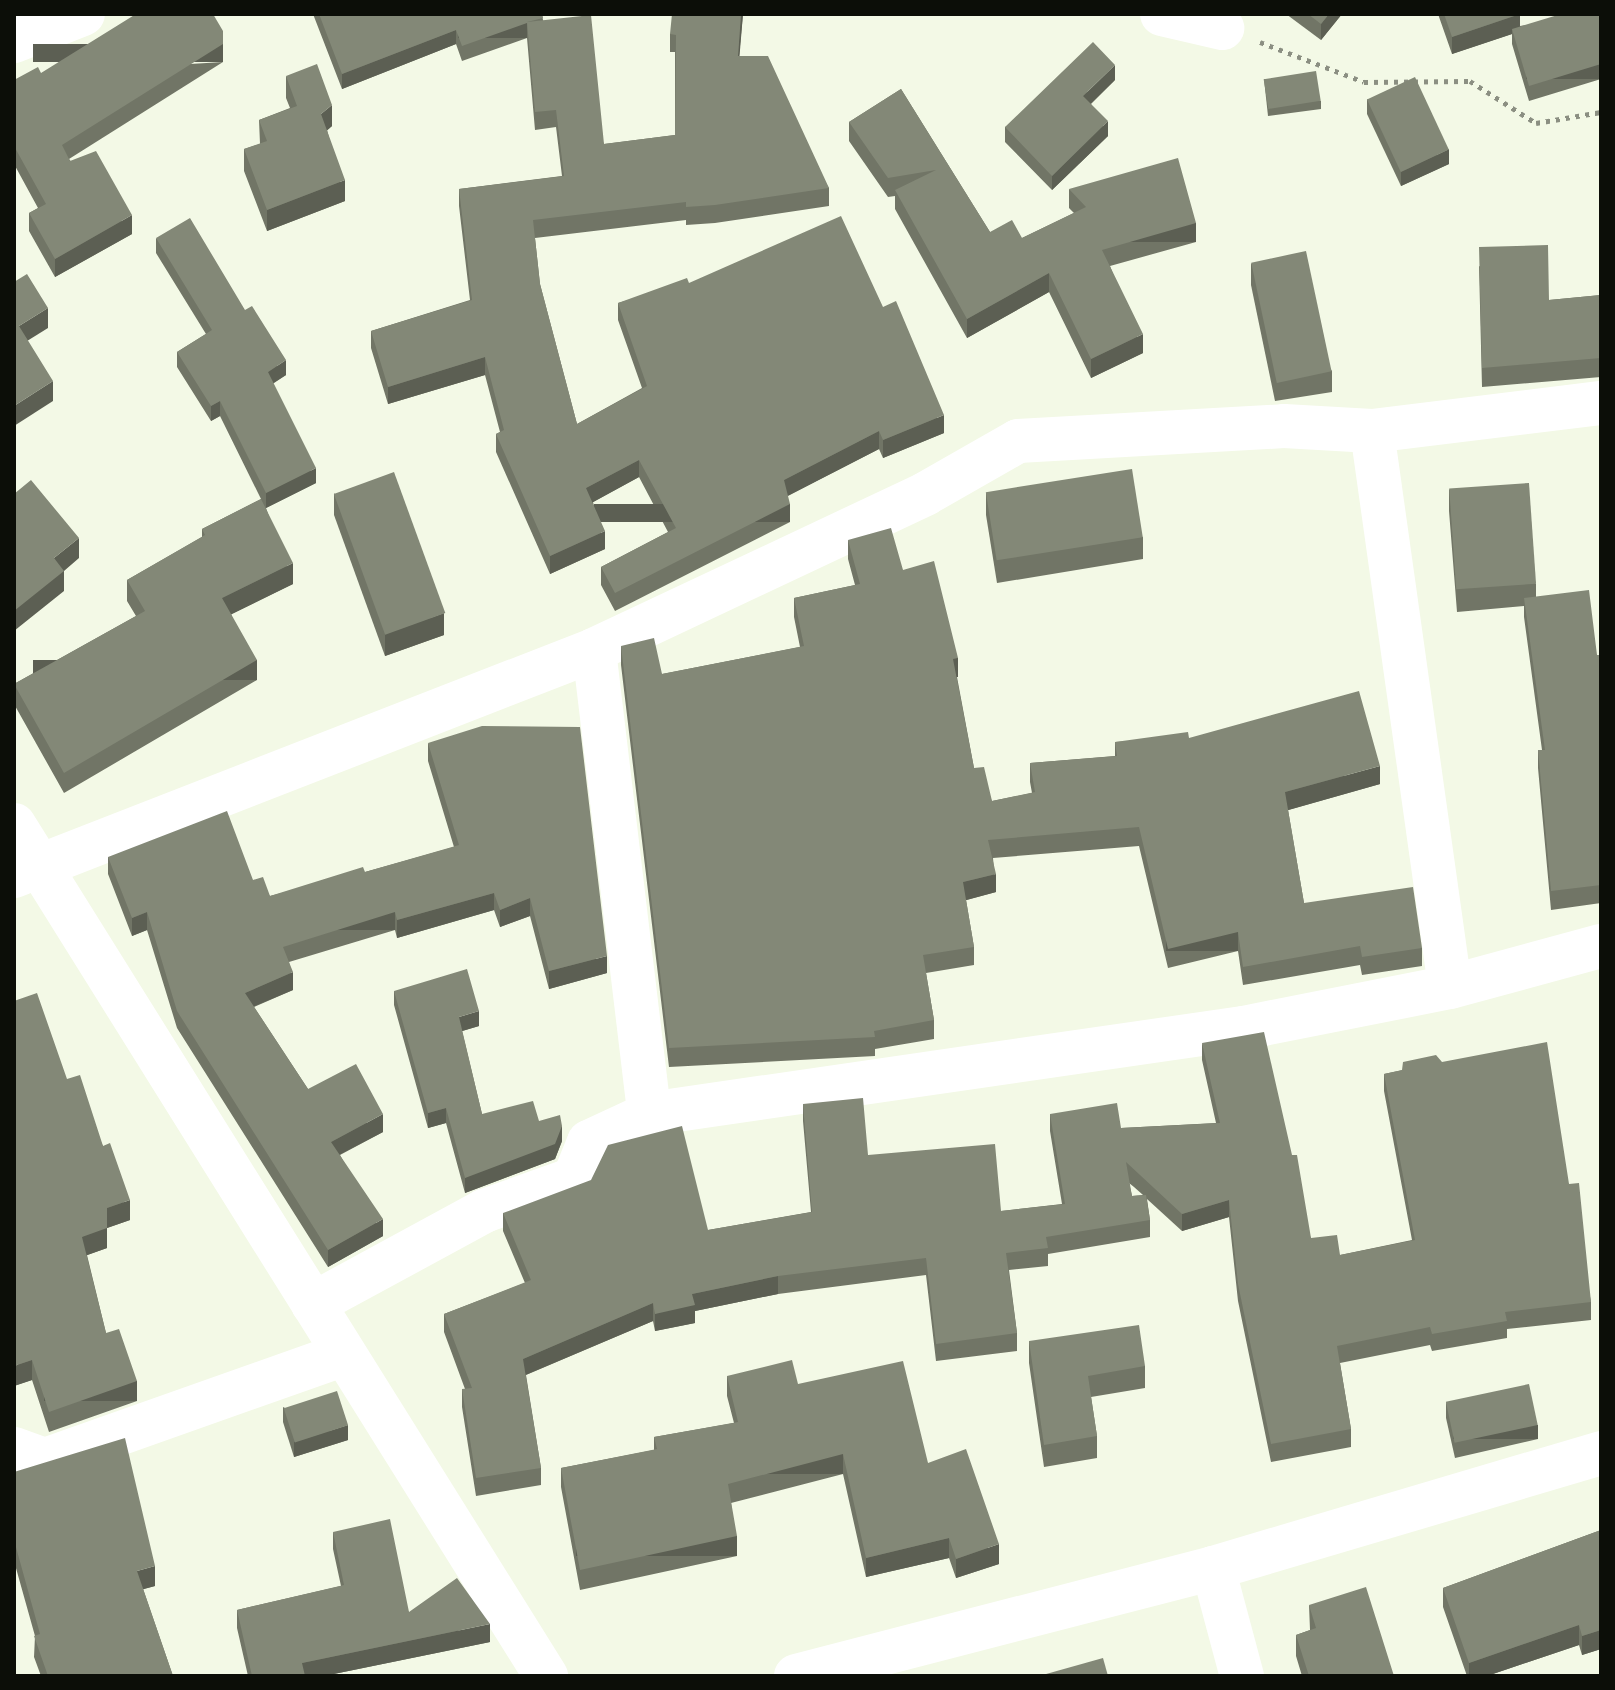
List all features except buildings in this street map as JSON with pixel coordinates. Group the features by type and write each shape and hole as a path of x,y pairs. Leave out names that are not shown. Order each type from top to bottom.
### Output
{"street":[{"path":"14,41 83,14"},
{"path":"1162,14 1222,28"},
{"path":"27,870 594,650 925,494 1018,441 1284,426 1372,431 1601,403"},
{"path":"1372,431 1450,987"},
{"path":"594,650 649,1114"},
{"path":"14,825 27,870 313,1304 546,1676"},
{"path":"313,1304 484,1211 574,1179 589,1142 649,1114 1243,1028 1450,987 1601,946"},
{"path":"14,1449 45,1460 344,1354"},
{"path":"796,1676 1213,1568 1601,1453"},
{"path":"1213,1568 1242,1676"}],"path":[{"path":"1222,28 1364,82 1470,81 1536,123 1601,112"}]}
